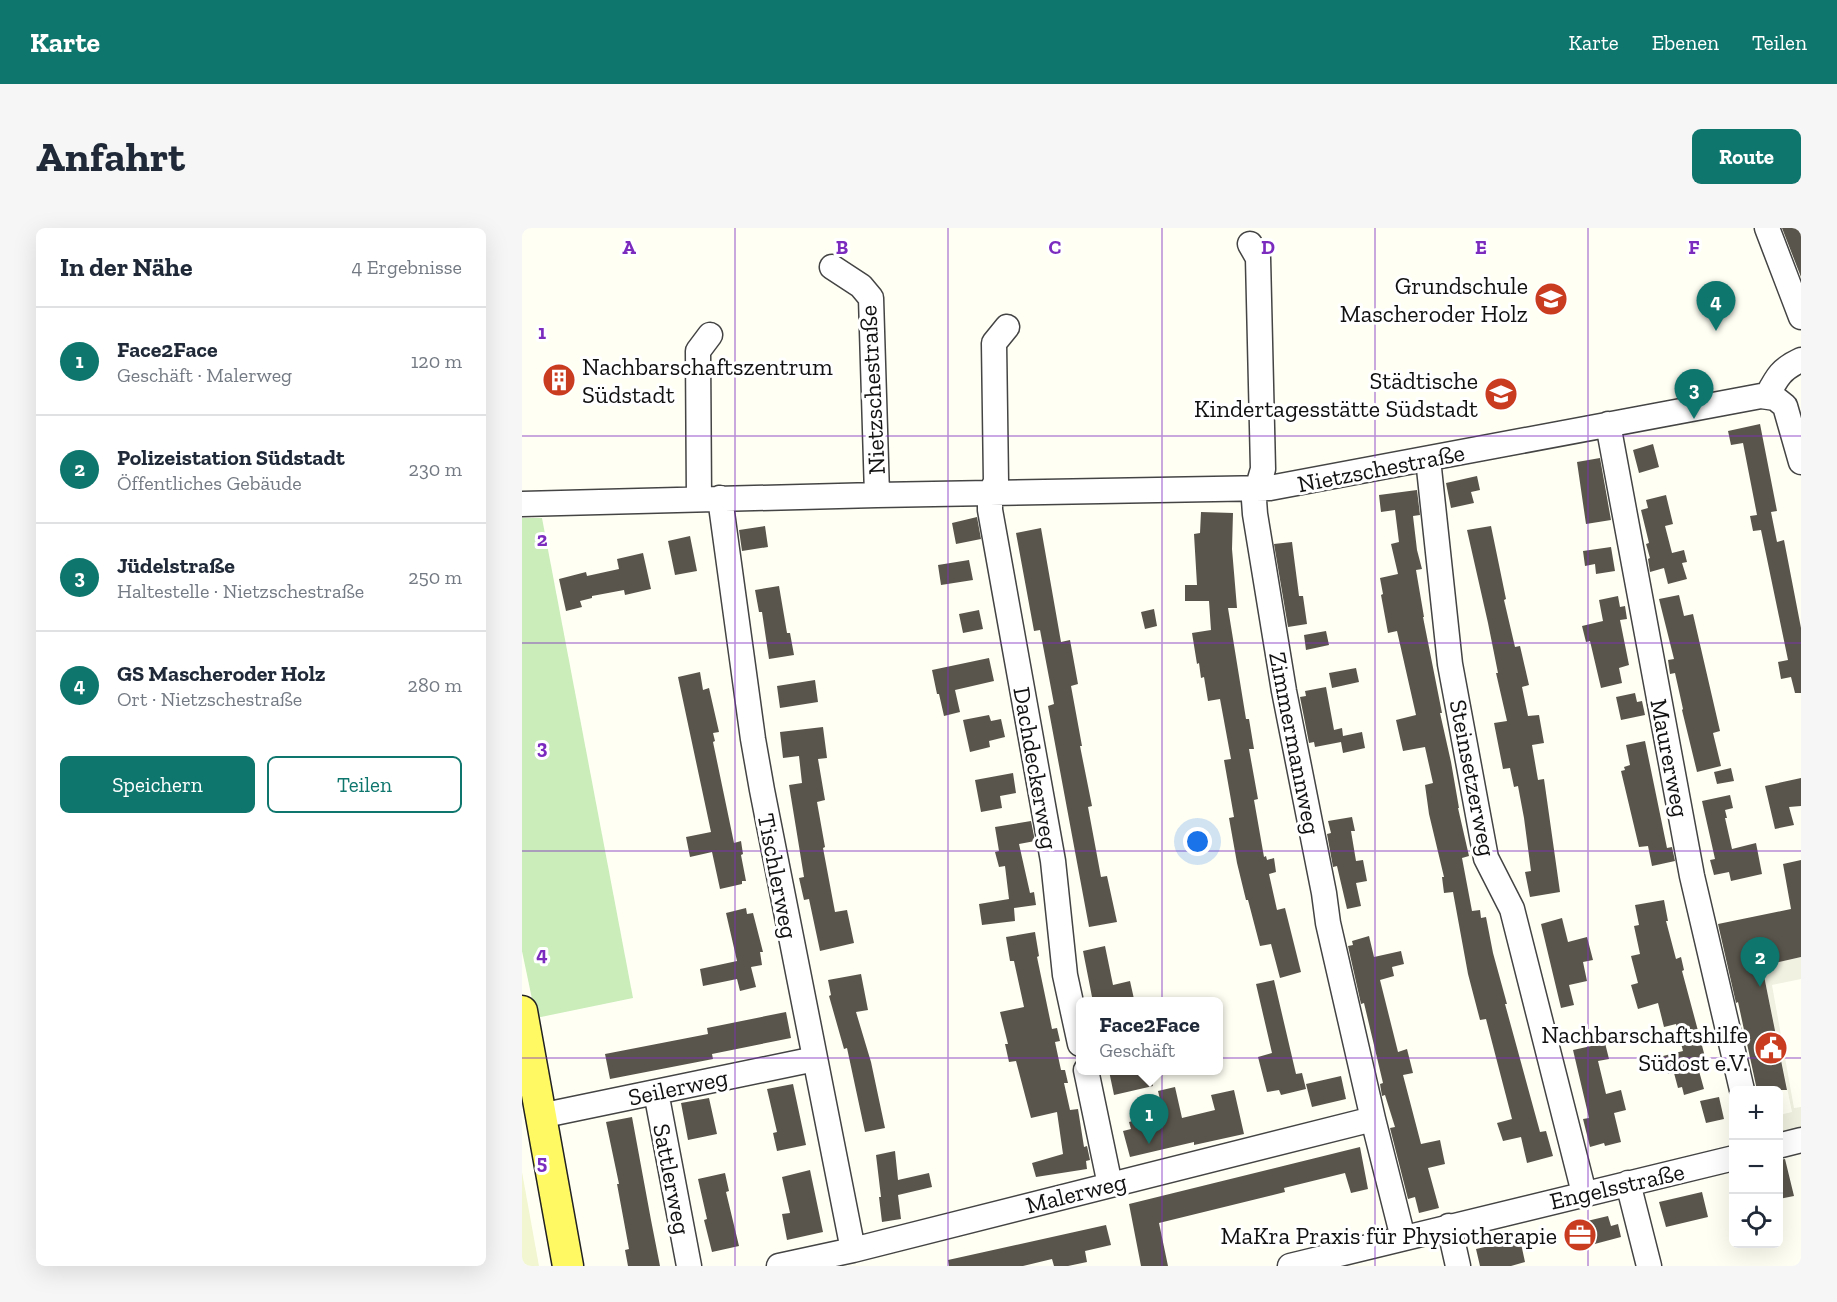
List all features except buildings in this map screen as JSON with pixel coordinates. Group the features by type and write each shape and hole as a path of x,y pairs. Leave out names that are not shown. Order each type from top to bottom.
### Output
{"main road":[{"path":"522,1011 568,1266"}],"street":[{"path":"1767,228 1801,317"},
{"name":"Zimmermannweg","path":"1250,244 1258,258 1263,469 1254,500 1255,514 1284,692 1328,923 1403,1238"},
{"name":"Nietzschestraße","path":"832,267 861,286 871,298 877,495"},
{"path":"990,492 996,482 994,343 1007,327"},
{"path":"710,335 698,351 710,499"},
{"path":"1801,360 1786,367 1775,380 1767,396 1775,398 1785,406 1801,462"},
{"name":"Nietzschestraße","path":"522,504 990,492 1256,489 1767,396"},
{"name":"Maurerweg","path":"1608,424 1692,876 1741,1086"},
{"name":"Steinsetzerweg","path":"1428,459 1450,664 1486,858 1512,909 1584,1193"},
{"name":"Dachdeckerweg","path":"990,492 994,533 1053,861 1065,975 1076,1026"},
{"name":"Tischlerweg","path":"710,499 774,854 853,1250"},
{"name":"Seilerweg","path":"540,1116 815,1059"},
{"path":"1087,1075 1110,1185"},
{"name":"Sattlerweg","path":"656,1092 689,1266"},
{"name":"Malerweg","path":"779,1266 853,1250 1373,1119"},
{"path":"1783,1145 1801,1140"},
{"name":"Engelsstraße","path":"1290,1266 1729,1159"},
{"path":"1628,1183 1649,1266"},
{"path":"1449,1226 1458,1266"}],"green space":[{"path":"522,518 542,518 633,998 536,1018 522,951"},
{"path":"522,1172 539,1266 522,1266"}],"shaded area":[{"path":"1801,957 1801,979 1772,985 1794,1108 1801,1107 1801,1140 1783,1145 1783,1114 1792,1112 1762,966"}],"place":[{"name":"Grundschule Mascheroder Holz","path":"1551,299"},
{"name":"GS Mascheroder Holz","path":"1716,331"},
{"name":"Nachbarschaftszentrum Südstadt","path":"559,380"},
{"name":"Städtische Kindertagesstätte Südstadt","path":"1501,394"},
{"name":"Jüdelstraße","path":"1694,419"},
{"name":"Polizeistation Südstadt","path":"1760,987"},
{"name":"Nachbarschaftshilfe Südost e.V.","path":"1771,1048"},
{"name":"Face2Face","path":"1149,1144"},
{"name":"MaKra Praxis für Physiotherapie","path":"1580,1235"}]}
